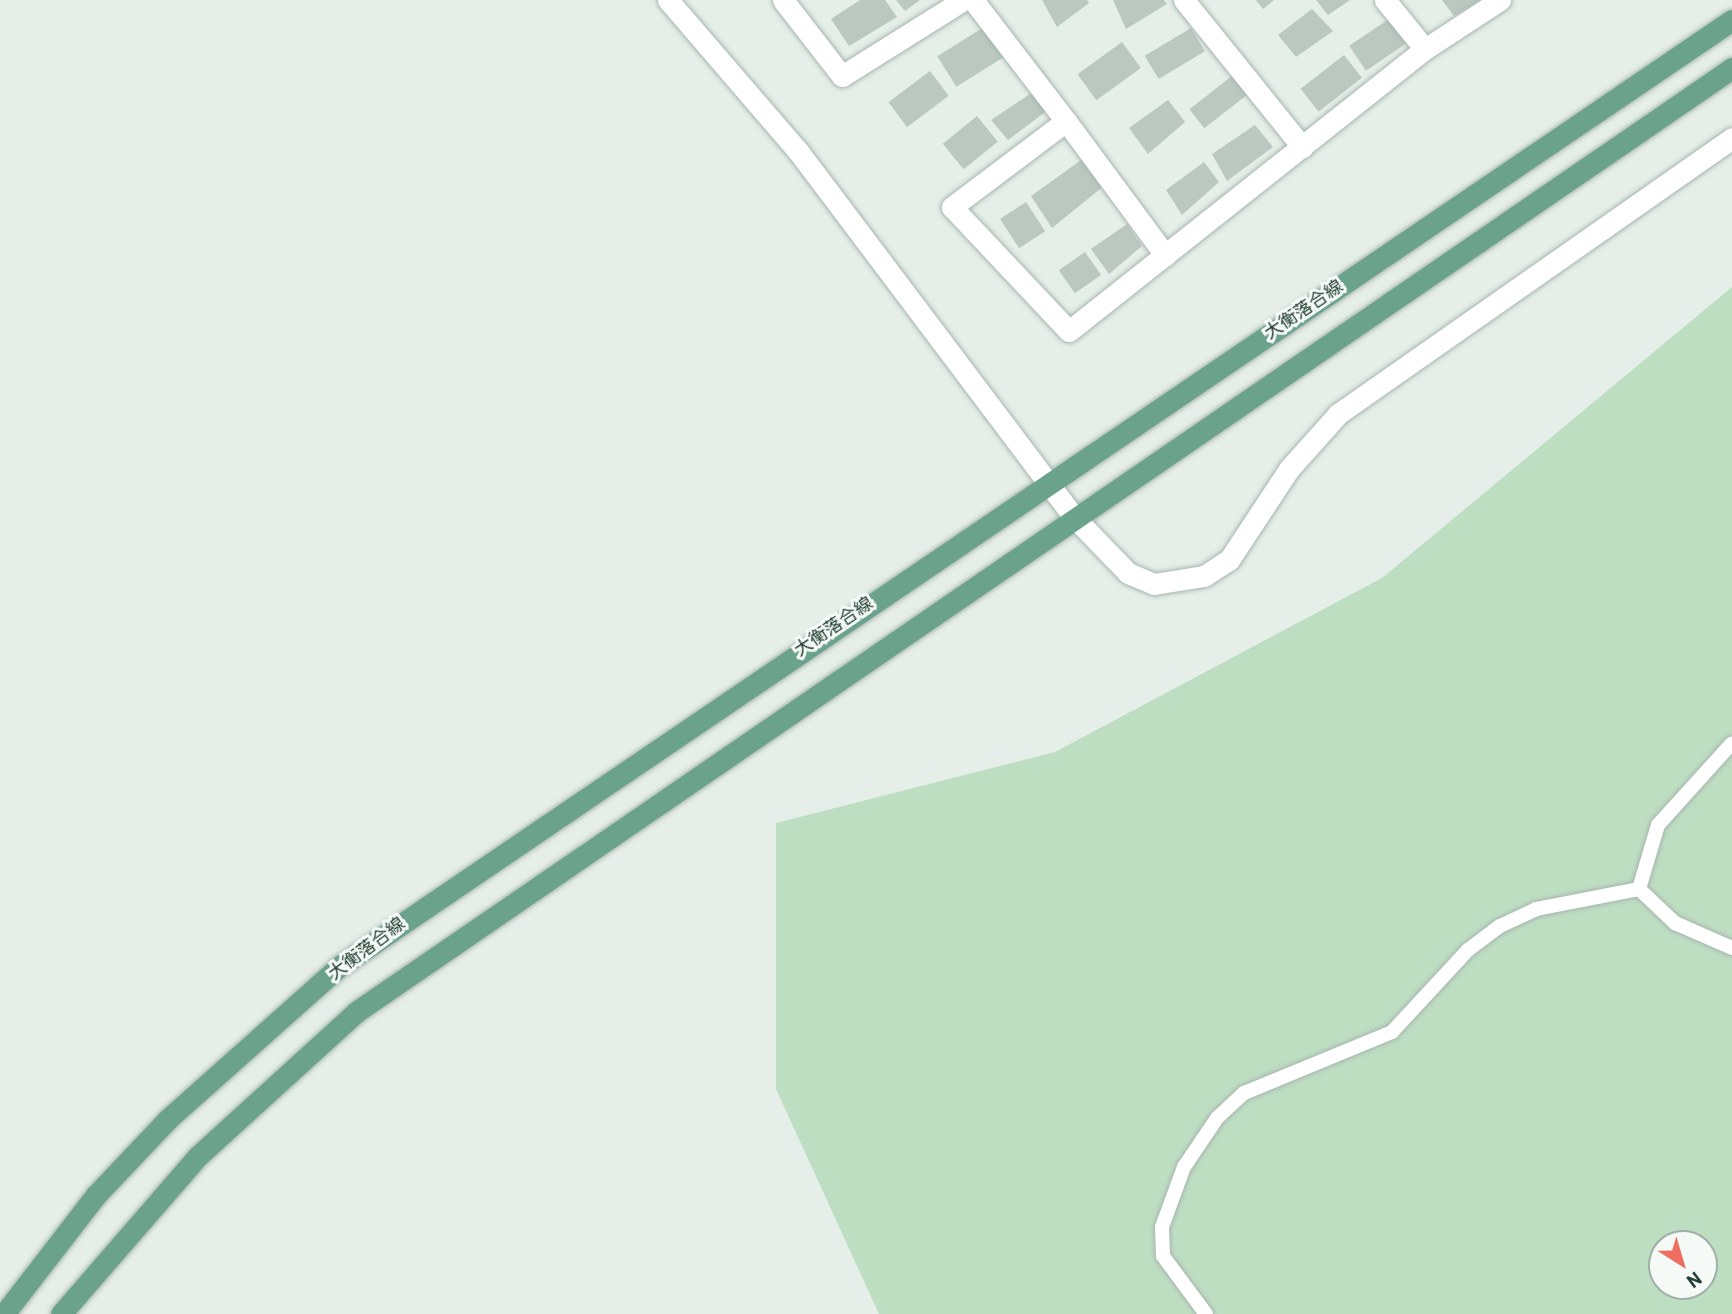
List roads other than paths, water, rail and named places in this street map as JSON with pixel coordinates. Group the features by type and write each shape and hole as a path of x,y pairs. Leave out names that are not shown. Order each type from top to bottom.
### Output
{"main road":[{"name":"大衡落合線","path":"4,1314 96,1195 168,1119 340,966 1044,483 1732,20"},
{"path":"61,1314 198,1156 356,1013 1072,515 1732,68"}],"street":[{"path":"668,0 798,151 1044,483 1128,573 1153,584 1204,576 1229,560 1289,469 1338,414 1732,138"},
{"path":"783,0 842,76 963,0"},
{"path":"974,0 1164,255"},
{"path":"1184,0 1302,147"},
{"path":"1385,0 1425,49"},
{"path":"1066,121 952,207 1069,331 1425,49 1500,0"}],"lane":[{"path":"1639,889 1658,825 1732,743"},
{"path":"1639,889 1675,923 1732,948"},
{"path":"1206,1314 1164,1256 1162,1227 1184,1167 1217,1118 1244,1093 1392,1032 1468,950 1500,926 1536,909 1639,889"}]}
